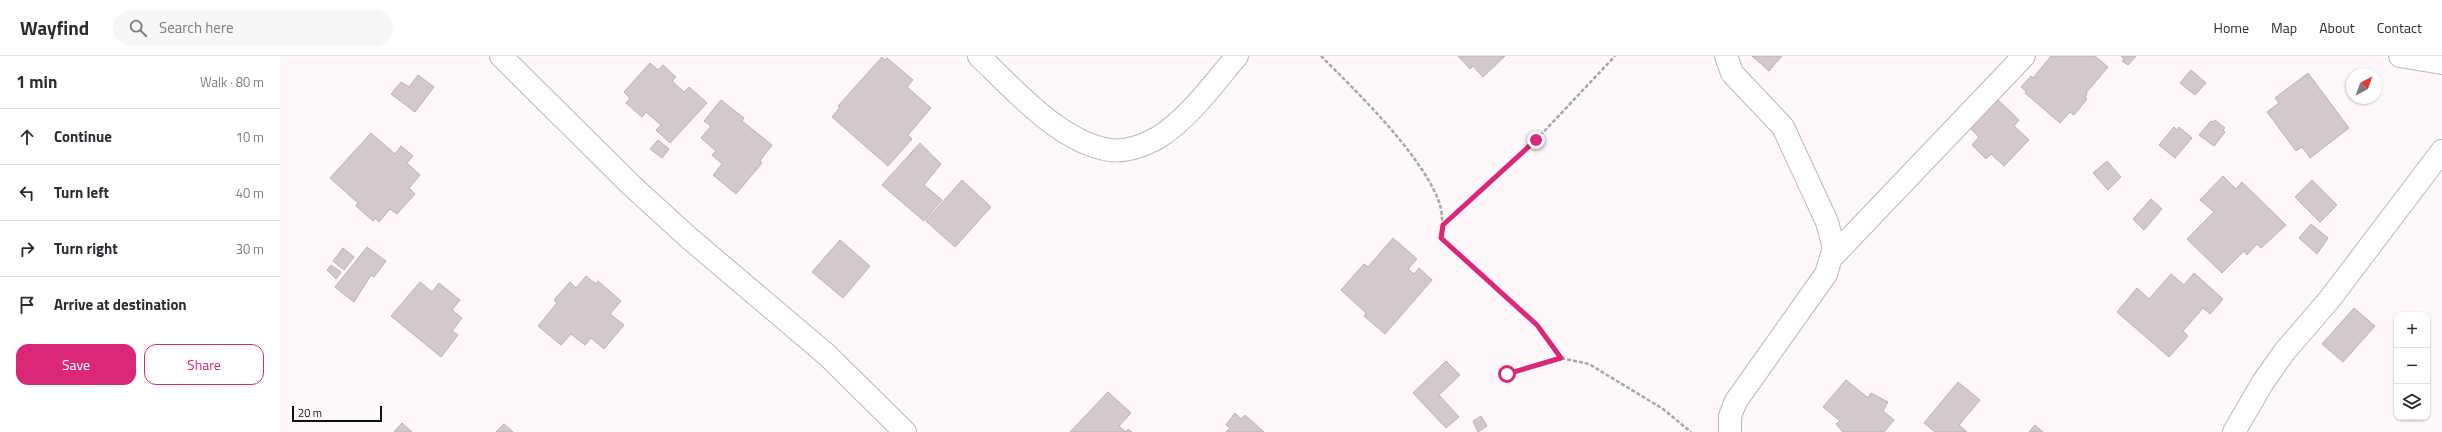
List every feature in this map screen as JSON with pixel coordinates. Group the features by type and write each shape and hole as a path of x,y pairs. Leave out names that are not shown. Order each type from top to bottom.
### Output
{"street":[{"path":"501,56 631,185 689,238 827,355 905,432"},
{"path":"978,56 1046,118 1082,141 1097,147 1116,150 1142,145 1171,128 1237,56"},
{"path":"1726,56 1732,74 1783,127 1827,222 1834,244 1834,255"},
{"path":"1730,432 1730,416 1736,401 1826,274 1834,255 2024,56"},
{"path":"2400,56 2442,63"},
{"path":"2234,432 2263,382 2285,351 2329,300 2442,151"}],"path":[{"path":"1321,56 1378,116 1419,167 1438,200 1443,225 1441,238 1537,325 1561,358"},
{"path":"1443,225 1536,140 1615,56"},
{"path":"1507,374 1561,358 1589,364 1663,409 1691,432"}],"building":[{"path":"1458,56 1505,56 1483,77 1473,66 1470,69"},
{"path":"1752,56 1782,56 1769,71"},
{"path":"2051,56 2095,56 2108,67 2086,93 2087,94 2085,97 2087,99 2074,115 2070,112 2060,123 2025,93 2026,91 2021,87 2031,76 2033,78"},
{"path":"2121,56 2136,56 2128,65 2122,61 2124,59"},
{"path":"882,57 885,60 887,58 913,80 907,87 931,108 908,135 912,139 888,166 832,117 840,107 838,106"},
{"path":"650,63 658,70 663,65 676,77 672,81 684,92 689,87 707,103 670,143 656,130 661,125 646,112 642,117 626,103 630,98 624,92"},
{"path":"2191,70 2206,83 2195,95 2180,83"},
{"path":"2308,73 2349,128 2310,158 2302,147 2296,151 2267,112 2279,103 2275,98"},
{"path":"418,75 434,87 415,112 391,94 401,82 409,87"},
{"path":"1994,96 2019,120 2014,126 2029,140 2004,166 1991,154 1986,159 1972,145 1979,137 1967,125"},
{"path":"721,100 744,118 742,121 772,145 760,161 762,163 736,194 713,175 722,164 712,155 716,151 701,138 711,126 704,121"},
{"path":"2215,120 2225,128 2223,130 2225,132 2214,146 2199,135 2211,121 2213,122"},
{"path":"2174,127 2177,130 2179,127 2192,138 2175,158 2159,145"},
{"path":"371,133 395,154 401,146 413,156 407,163 420,175 409,188 415,194 397,214 390,209 379,222 375,218 373,221 356,206 358,203 330,178"},
{"path":"658,140 669,149 662,158 650,149"},
{"path":"920,143 941,164 924,185 942,200 924,221 882,185"},
{"path":"2107,161 2121,177 2108,190 2093,173"},
{"path":"2223,176 2236,189 2242,182 2286,225 2261,248 2257,244 2247,255 2244,251 2222,273 2187,239 2214,212 2200,200"},
{"path":"962,180 991,207 955,247 926,221"},
{"path":"2312,180 2337,205 2320,222 2295,197"},
{"path":"2151,199 2162,209 2144,230 2133,219"},
{"path":"2311,224 2328,238 2317,254 2299,238"},
{"path":"1393,238 1417,259 1408,269 1414,274 1419,268 1432,280 1385,334 1364,316 1366,313 1341,290 1364,264 1368,267"},
{"path":"840,240 870,266 843,298 812,272"},
{"path":"367,247 386,261 374,277 371,275 354,302 335,287"},
{"path":"343,248 354,257 344,270 333,261"},
{"path":"331,265 341,272 336,279 327,270"},
{"path":"2194,273 2223,299 2210,314 2203,308 2183,331 2188,336 2169,357 2117,312 2137,288 2149,299 2171,274 2184,285"},
{"path":"586,276 596,284 598,281 621,301 610,314 624,325 604,349 591,338 585,345 571,334 561,345 538,326 557,303 554,300 570,282 576,288"},
{"path":"420,282 432,292 439,283 460,300 452,310 462,318 452,331 458,335 441,357 391,316"},
{"path":"2354,308 2375,326 2343,362 2322,344"},
{"path":"1446,361 1460,375 1439,395 1459,417 1446,428 1413,393"},
{"path":"1846,380 1868,398 1871,393 1888,402 1883,411 1894,420 1884,432 1843,432 1836,424 1840,421 1823,407"},
{"path":"1958,382 1980,400 1959,425 1967,432 1935,432 1924,423"},
{"path":"1108,392 1131,413 1119,426 1126,432 1070,432"},
{"path":"1235,413 1241,419 1245,415 1264,432 1226,432 1230,428 1226,425"},
{"path":"1481,416 1487,426 1478,432 1473,421"},
{"path":"402,423 412,432 394,432"},
{"path":"504,424 513,432 496,432"},
{"path":"2035,425 2043,432 2029,432"}],"route":[{"path":"1507,374 1561,358 1537,325 1486,276 1441,238 1443,225 1536,140"}]}
